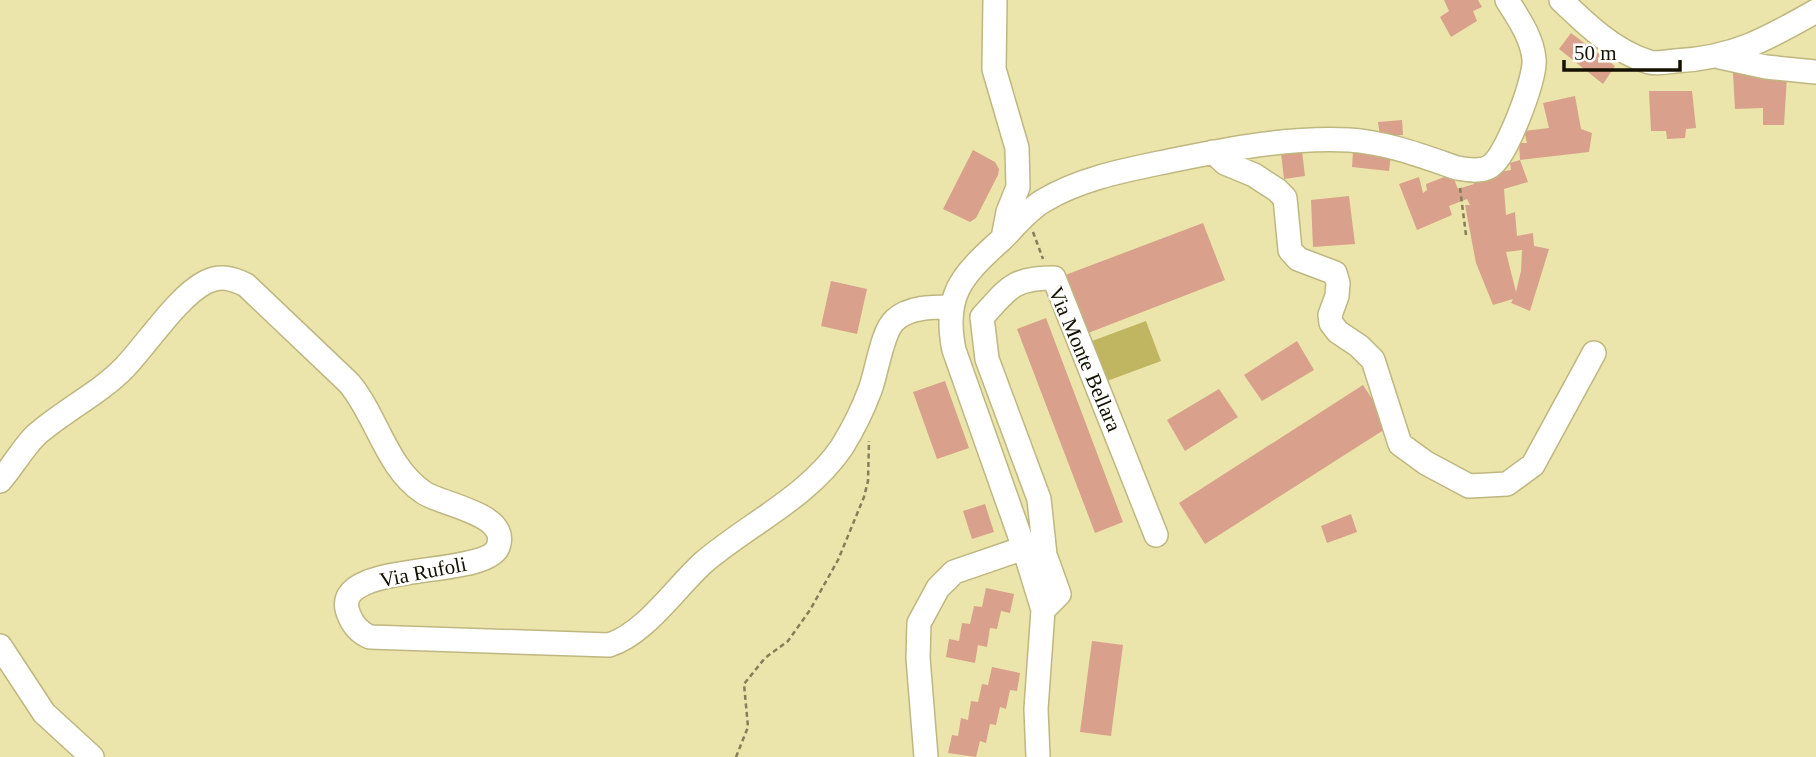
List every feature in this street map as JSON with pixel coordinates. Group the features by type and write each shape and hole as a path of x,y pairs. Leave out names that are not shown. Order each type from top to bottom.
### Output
{"street":[{"path":"995,0 995,69 1017,148 1018,187 1008,212 1003,238"},
{"path":"1038,757 1036,709 1043,610 1024,548 954,351 949,328 950,307 958,288 975,263 1044,200 1094,179 1213,152 1259,144 1346,139 1368,141 1472,171 1485,169 1493,164 1508,142 1534,71 1535,61 1528,35 1507,0"},
{"path":"1561,0 1605,40 1651,62 1688,60 1740,50 1816,11"},
{"path":"1714,55 1766,67 1816,72"},
{"path":"1213,152 1225,163 1254,175 1277,190 1285,198 1290,250 1298,259 1335,273 1338,283 1337,296 1330,315 1331,323 1338,332 1360,346 1373,360 1400,444 1426,463 1469,486 1507,484 1533,466 1594,353"},
{"name":"Via Monte Bellara","path":"1043,610 1059,594 1045,555 1039,499 987,359 982,317 1008,289 1028,278 1054,278 1156,535"},
{"name":"Via Rufoli","path":"0,481 21,451 37,435 124,369 197,288 214,279 237,281 246,285 354,389 396,463 411,483 434,498 477,513 498,532 497,550 485,559 464,565 400,573 357,587 349,597 346,608 360,632 370,637 609,645 628,635 707,560 794,497 826,468 843,446 856,421 870,389 889,326 897,318 927,307 950,307"},
{"path":"926,757 918,658 919,623 938,588 954,572 1024,548"},
{"path":"0,646 44,713 92,757"}],"path":[{"path":"1457,167 1466,234"},
{"path":"1026,215 1051,278"},
{"path":"736,757 748,727 744,684 765,658 788,641 810,610 838,560 864,497 868,481 868,443 872,433"}],"shaded area":[{"path":"1146,321 1161,361 1107,381 1092,341"}],"building":[{"path":"1444,0 1478,0 1482,7 1473,11 1477,21 1451,37 1440,17 1449,11"},
{"path":"1571,33 1615,66 1603,84 1559,49"},
{"path":"1733,73 1787,76 1784,125 1763,125 1763,108 1735,109"},
{"path":"1649,91 1692,91 1696,128 1686,129 1685,138 1667,139 1666,131 1651,131"},
{"path":"1575,96 1581,129 1592,133 1589,152 1520,160 1519,143 1527,143 1524,131 1549,128 1543,103"},
{"path":"1402,120 1403,135 1380,136 1378,122"},
{"path":"973,150 995,162 999,169 976,218 970,222 943,209"},
{"path":"1302,151 1305,176 1284,179 1281,153"},
{"path":"1353,152 1391,155 1389,171 1352,167"},
{"path":"1520,160 1528,182 1504,189 1506,215 1515,212 1517,236 1533,233 1534,246 1549,249 1530,311 1511,303 1513,299 1493,305 1476,263 1465,205 1470,205 1467,199 1449,206 1452,215 1417,230 1399,184 1419,177 1423,193 1427,190 1426,184 1452,174 1458,189 1474,184 1473,182 1499,176 1499,172 1511,170 1510,163","holes":["1522,250 1516,292 1506,252"]},
{"path":"1349,196 1355,244 1313,247 1311,200"},
{"path":"1203,223 1225,280 1083,335 1060,277"},
{"path":"831,281 867,289 857,334 821,326"},
{"path":"1046,318 1123,522 1095,533 1017,329"},
{"path":"1297,341 1314,370 1262,401 1244,375"},
{"path":"945,381 969,448 937,459 913,392"},
{"path":"1363,385 1390,426 1205,544 1179,503"},
{"path":"1219,389 1238,417 1185,451 1167,420"},
{"path":"985,504 994,532 972,539 963,511"},
{"path":"1351,514 1357,532 1327,543 1321,526"},
{"path":"986,588 1014,594 1010,613 1001,611 997,629 990,628 987,647 978,645 975,663 946,657 949,639 959,641 962,623 970,624 974,606 982,607"},
{"path":"1092,641 1123,645 1111,736 1080,732"},
{"path":"992,667 1020,673 1017,691 1010,690 1006,709 1000,707 996,725 990,724 986,743 980,741 976,757 948,753 952,735 958,736 961,718 968,720 971,701 978,702 982,684 988,685"}]}
